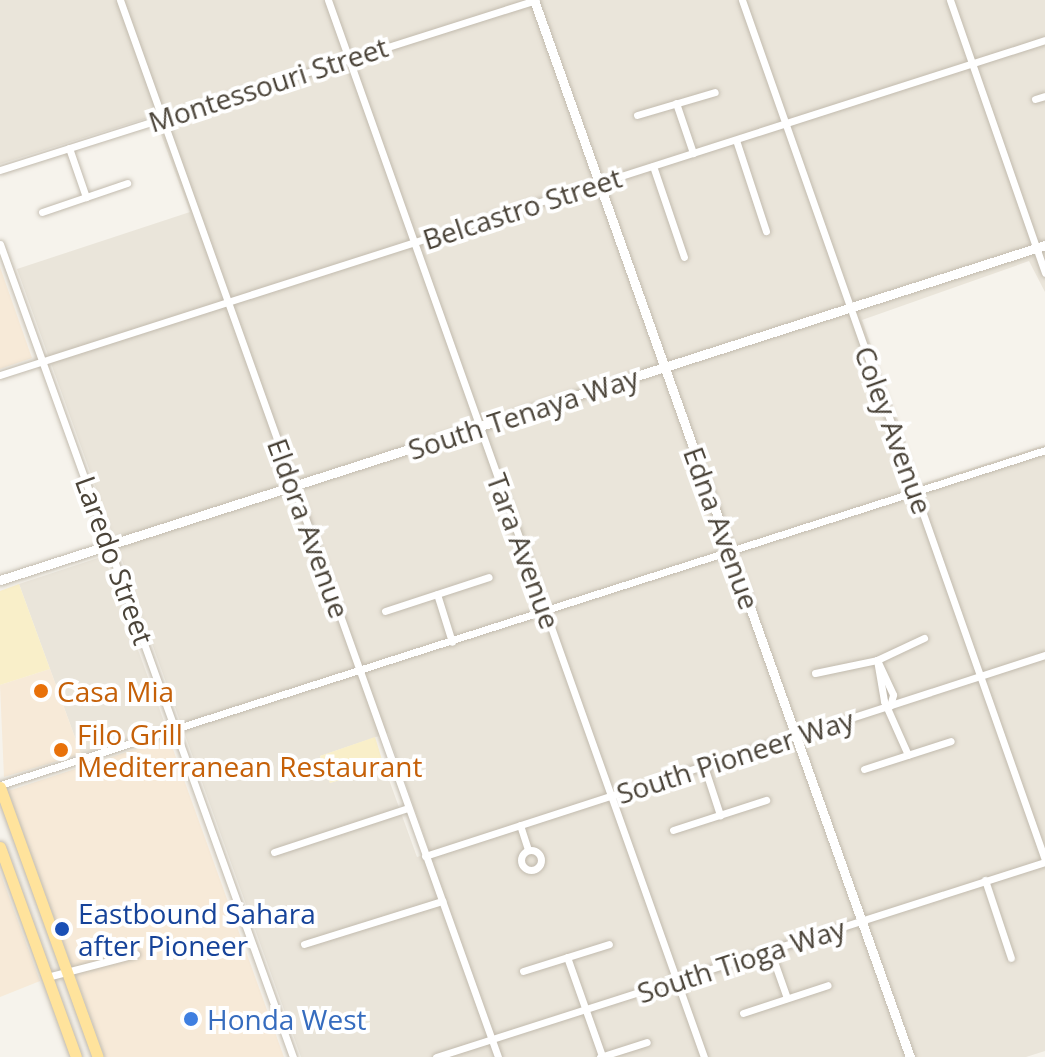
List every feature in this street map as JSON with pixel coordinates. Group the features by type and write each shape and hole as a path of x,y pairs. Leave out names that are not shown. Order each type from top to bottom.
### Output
{"main road":[{"path":"0,786 98,1057"},
{"path":"0,847 76,1057"}],"street":[{"name":"Eldora Avenue","path":"120,0 498,1057"},
{"name":"Tara Avenue","path":"328,0 704,1057"},
{"name":"Montessouri Street","path":"0,170 535,0"},
{"name":"Edna Avenue","path":"535,0 910,1057"},
{"name":"Coley Avenue","path":"742,0 1045,861"},
{"path":"950,0 1041,247 1045,273"},
{"name":"Belcastro Street","path":"0,375 1045,40"},
{"path":"637,115 715,92"},
{"path":"1035,99 1045,96"},
{"path":"676,103 693,153"},
{"path":"736,140 766,231"},
{"path":"69,148 86,197"},
{"path":"653,166 684,257"},
{"path":"42,212 127,183"},
{"name":"Laredo Street","path":"0,244 293,1057"},
{"name":"South Tenaya Way","path":"0,580 1041,247"},
{"path":"0,786 1045,450"},
{"path":"385,611 489,577"},
{"path":"437,594 452,642"},
{"path":"815,673 877,660 924,638"},
{"name":"South Pioneer Way","path":"425,856 1045,655"},
{"path":"877,660 893,695 890,706 908,755"},
{"path":"864,769 951,741"},
{"path":"704,766 720,815"},
{"path":"673,830 766,800"},
{"path":"274,852 408,808"},
{"path":"520,825 528,850"},
{"name":"South Tioga Way","path":"436,1057 1045,861"},
{"path":"985,880 1011,958"},
{"path":"304,944 442,901"},
{"path":"523,971 609,944"},
{"path":"770,950 787,998"},
{"path":"47,977 136,954"},
{"path":"567,957 601,1057 647,1042"},
{"path":"743,1013 828,985"}],"shaded area":[{"path":"0,0 1045,0 1045,292 1029,261 862,320 921,484 1045,445 1045,1051 1026,1057 301,1057 17,269 190,212 154,116 0,164","holes":["388,733 430,853 417,857 384,766 330,783 320,756"]},
{"path":"0,267 32,358 0,369"},
{"path":"104,556 166,727 81,754 19,584"},
{"path":"50,669 81,754 4,777 0,685"},
{"path":"169,738 284,1057 105,1057 8,791"},
{"path":"0,872 40,981 0,997"}],"sand":[{"path":"19,584 50,669 0,685 0,591"},
{"path":"375,737 384,766 330,783 320,756"}],"place":[{"name":"Casa Mia","path":"41,691"},
{"name":"Filo Grill Mediterranean Restaurant","path":"61,750"},
{"name":"Eastbound Sahara after Pioneer","path":"62,929"},
{"name":"Honda West","path":"191,1019"}]}
